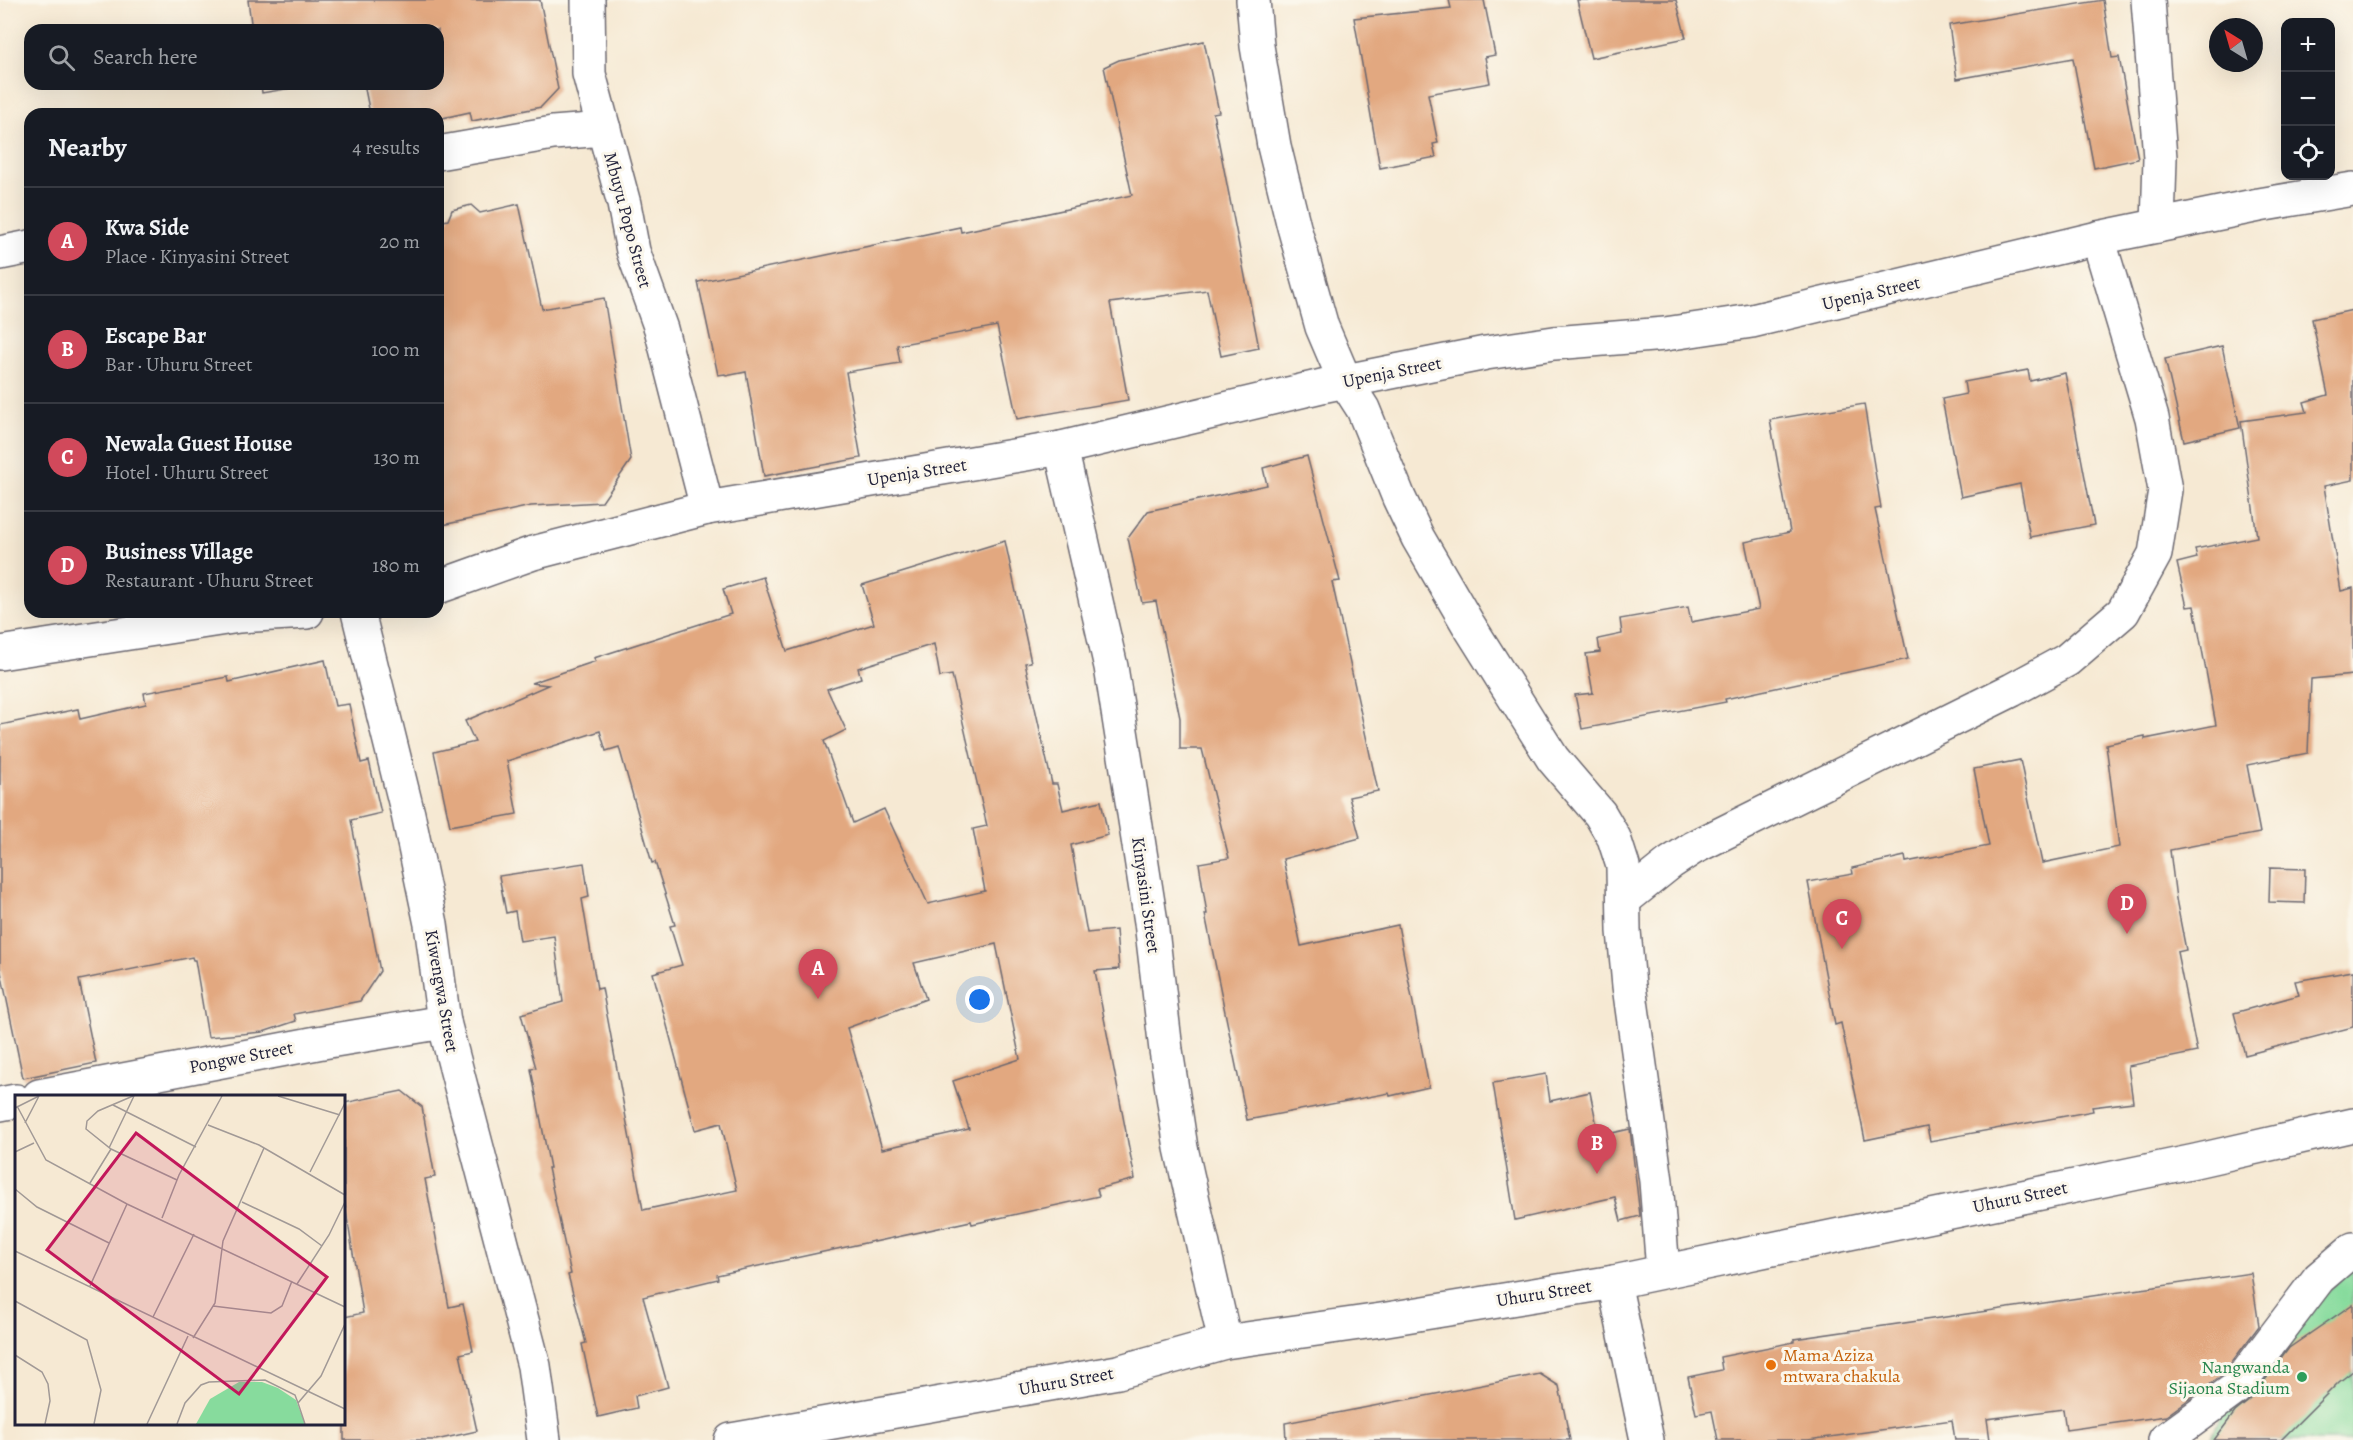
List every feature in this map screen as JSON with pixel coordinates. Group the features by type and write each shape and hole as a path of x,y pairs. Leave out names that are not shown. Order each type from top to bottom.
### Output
{"street":[{"name":"Mbuyu Popo Street","path":"588,0 589,74 624,204 633,251 661,329 707,508"},
{"path":"1253,0 1257,46 1274,146 1293,227 1322,327 1345,381 1363,410 1399,498 1436,569 1553,759 1587,798 1614,838 1623,866 1624,931 1629,986 1656,1181 1663,1271"},
{"path":"2148,0 2159,141 2158,226"},
{"path":"444,152 553,133 604,129"},
{"name":"Upenja Street","path":"444,585 532,553 707,508 1060,448 1345,381 1486,353 1665,334 1752,321 2098,238 2353,189"},
{"path":"1625,899 1693,848 2012,690 2067,660 2123,612 2155,554 2165,490 2152,418 2098,238"},
{"path":"0,253 24,248"},
{"name":"Kinyasini Street","path":"1060,448 1111,667 1152,922 1166,1050 1181,1148 1225,1342"},
{"path":"0,653 226,618"},
{"name":"Kiwengwa Street","path":"359,618 408,814 431,924 444,1022 534,1366 544,1440"},
{"name":"Pongwe Street","path":"44,1095 317,1043 444,1022"},
{"path":"0,1104 15,1101"},
{"name":"Uhuru Street","path":"731,1440 1118,1372 1225,1342 1381,1320 1614,1282 2195,1161 2353,1125"},
{"path":"2165,1440 2235,1389 2319,1278 2353,1249"},
{"path":"1614,1282 1647,1440"}],"green space":[{"name":"Nangwanda Sijaona Stadium","path":"2353,1266 2353,1440 2211,1440 2220,1418 2282,1335"}],"building":[{"path":"248,0 540,0 558,89 541,107 472,121 470,112 444,118 444,108 369,108 365,90 444,90 444,24 251,24"},
{"path":"1449,0 1484,0 1495,55 1485,57 1490,83 1428,94 1438,143 1433,144 1436,157 1380,168 1354,18 1451,8"},
{"path":"1577,0 1676,0 1686,38 1591,58"},
{"path":"2103,0 2112,58 2119,57 2138,159 2094,168 2073,58 1957,79 1949,25"},
{"path":"1204,41 1219,112 1213,113 1259,348 1221,356 1207,290 1110,303 1128,400 1017,419 997,326 897,345 900,363 846,372 861,458 764,476 746,372 726,376 725,374 718,375 698,282 960,227 961,232 1132,195 1104,67 1119,60"},
{"path":"262,90 280,90 262,93"},
{"path":"519,204 542,309 604,298 631,460 602,502 531,506 444,525 444,221 448,220 452,210 471,205 480,213"},
{"path":"2353,310 2353,480 2324,486 2341,591 2353,588 2353,675 2311,679 2308,753 2247,765 2260,833 2170,850 2176,899 2186,950 2177,952 2197,1052 2128,1066 2133,1102 2092,1107 2093,1111 1930,1141 1927,1127 1865,1140 1841,1023 1835,1025 1808,882 1853,874 1852,868 1905,856 1906,862 1989,846 1974,769 2020,760 2042,863 2119,847 2106,744 2216,725 2194,606 2187,607 2177,563 2197,558 2195,549 2257,537 2241,421 2307,412 2304,402 2328,395 2312,319"},
{"path":"2222,346 2240,428 2184,441 2165,359"},
{"path":"2028,370 2030,381 2065,373 2094,525 2030,537 2020,484 1961,497 1942,399 1966,394 1964,382"},
{"path":"1864,404 1881,508 1875,509 1908,659 1725,699 1726,702 1582,729 1575,695 1593,693 1586,654 1600,652 1598,639 1622,634 1620,619 1688,607 1691,622 1759,609 1745,542 1790,532 1770,420"},
{"path":"1307,456 1340,581 1332,582 1378,791 1349,797 1360,838 1283,859 1301,946 1398,925 1429,1087 1390,1096 1389,1093 1247,1120 1205,914 1207,914 1199,863 1229,858 1202,749 1180,749 1180,718 1156,601 1142,603 1128,538 1148,511 1267,485 1263,468"},
{"path":"1005,541 1031,662 1025,663 1052,784 1057,784 1063,810 1101,801 1108,835 1071,845 1087,933 1116,930 1119,969 1095,971 1135,1179 1097,1189 1099,1196 717,1275 718,1279 643,1297 668,1387 635,1396 637,1408 598,1417 582,1344 586,1343 568,1275 571,1274 548,1168 550,1168 531,1069 536,1068 521,1014 563,1002 554,936 520,941 515,911 506,913 499,876 584,863 589,897 582,899 597,989 602,988 643,1210 737,1190 721,1123 695,1130 653,973 682,965 670,926 675,925 655,862 652,863 619,747 606,751 600,731 507,761 517,814 450,826 434,752 475,742 465,721 548,685 531,683 596,661 594,658 731,614 723,589 763,577 787,651 874,624 862,585","holes":["934,644 940,677 952,675 987,826 973,829 985,891 928,904 884,809 853,823 824,741 846,730 827,689 861,678 858,668","996,944 1020,1059 953,1081 969,1129 882,1149 847,1028 926,999 914,963"]},
{"path":"325,660 335,706 349,704 361,763 369,761 381,813 351,820 380,971 360,1001 294,1014 296,1021 263,1032 208,1037 195,960 192,957 79,980 96,1063 23,1078 0,967 0,725 78,709 80,719 146,704 144,693 228,677 229,682"},
{"path":"2270,868 2305,869 2304,903 2269,902"},
{"path":"2353,971 2353,1027 2245,1055 2234,1013 2299,995 2295,981"},
{"path":"1546,1074 1550,1101 1590,1092 1599,1136 1630,1129 1640,1216 1621,1221 1615,1197 1515,1220 1493,1083"},
{"path":"402,1091 422,1107 435,1177 425,1179 449,1307 463,1304 473,1351 460,1354 477,1431 436,1440 344,1440 345,1317 363,1313 345,1205 345,1103"},
{"path":"2251,1273 2259,1326 2222,1375 2166,1416 2066,1430 2063,1409 1987,1419 1990,1440 1955,1440 1952,1420 1808,1440 1718,1440 1712,1411 1696,1414 1688,1377 1722,1370 1720,1357 1794,1342 1794,1339"},
{"path":"2353,1304 2353,1371 2281,1440 2214,1440 2235,1412 2250,1400 2289,1348"},
{"path":"1540,1374 1559,1386 1570,1440 1286,1440 1285,1423"}],"place":[{"name":"Business Village","path":"2127,934"},
{"name":"Newala Guest House","path":"1842,949"},
{"name":"Kwa Side","path":"818,999"},
{"name":"Escape Bar","path":"1597,1174"},
{"name":"Mama Aziza mtwara chakula","path":"1771,1365"},
{"name":"Nangwanda Sijaona Stadium","path":"2302,1377"}]}
